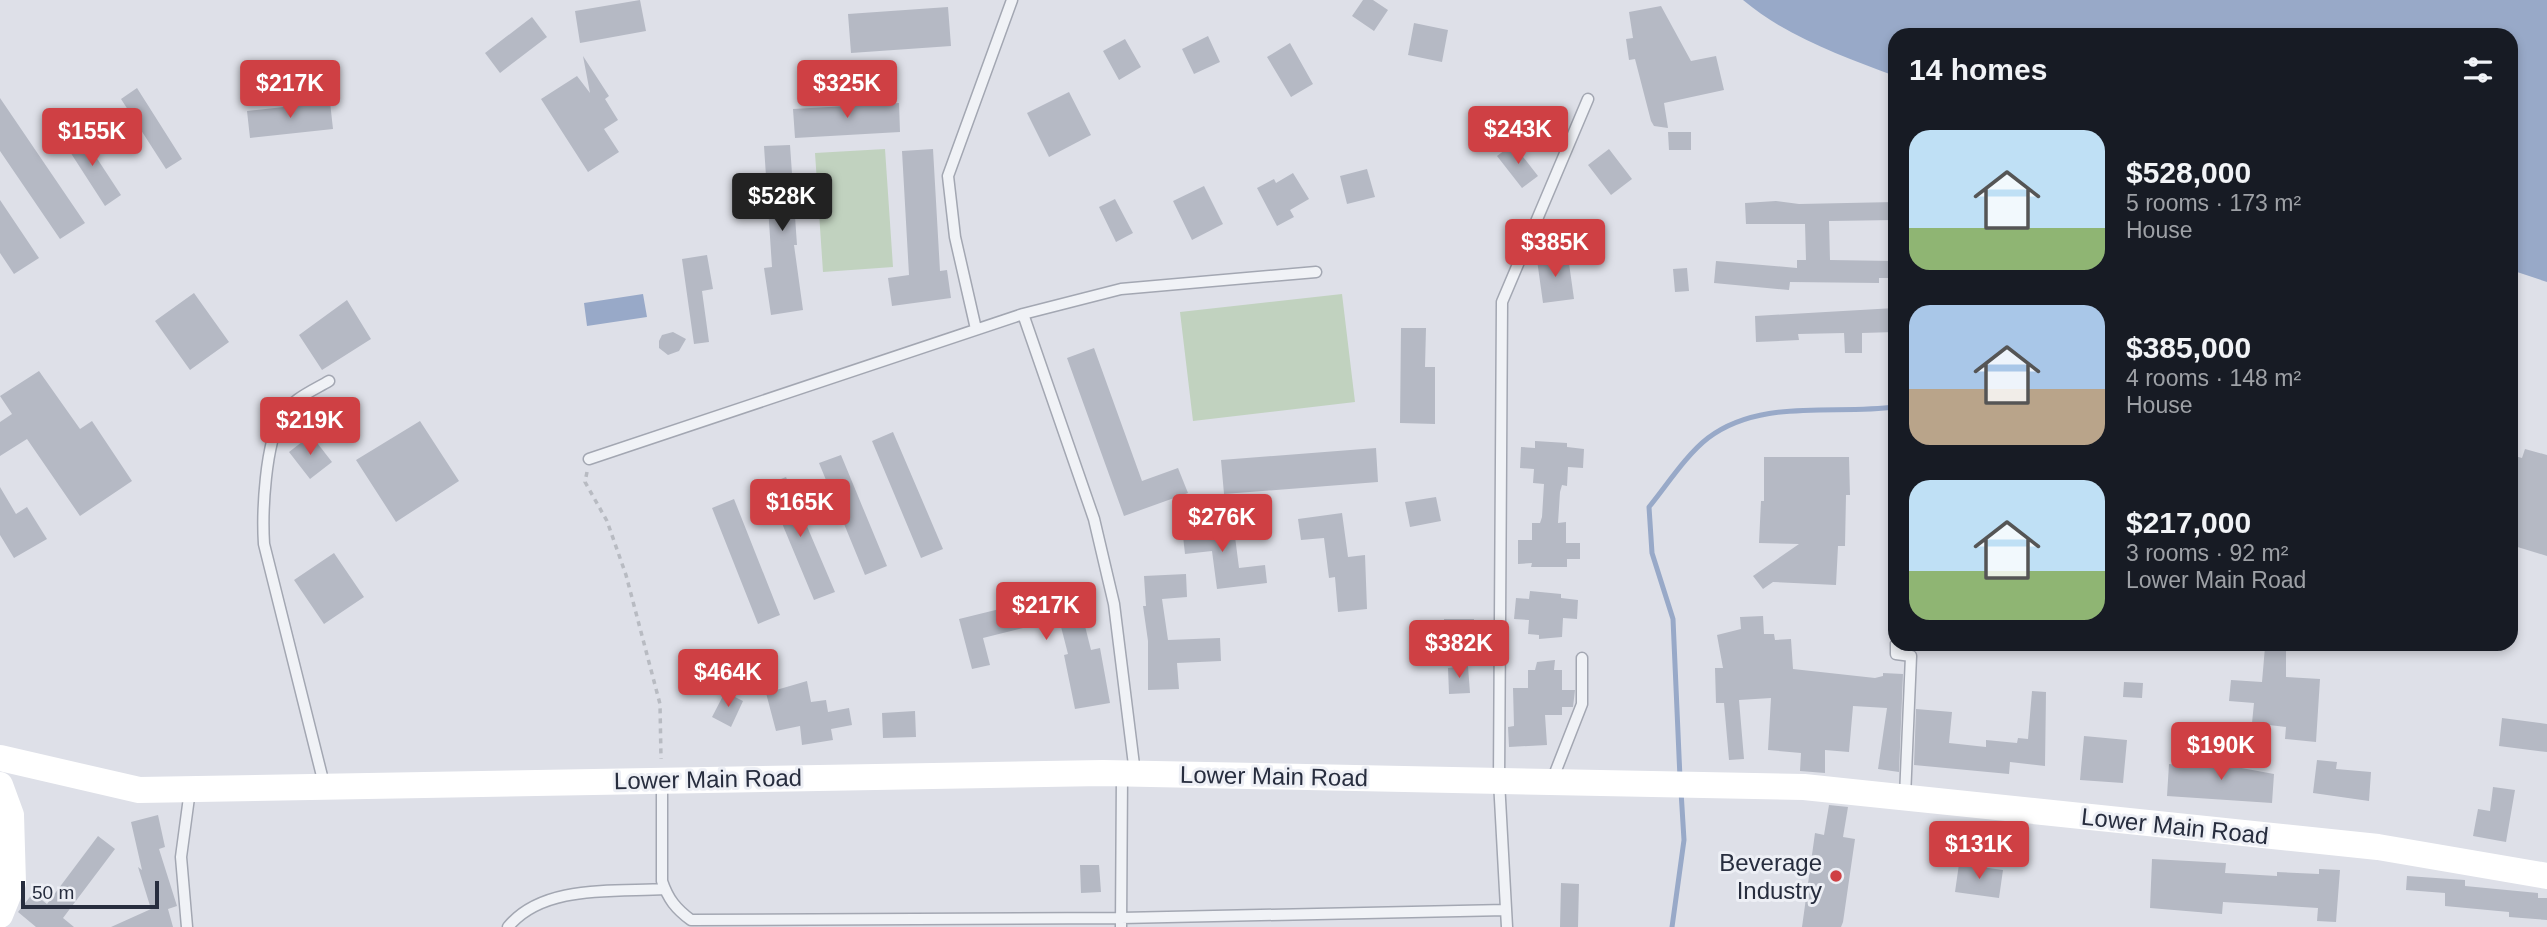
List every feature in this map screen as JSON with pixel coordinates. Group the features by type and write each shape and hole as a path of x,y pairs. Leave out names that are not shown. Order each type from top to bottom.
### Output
{"main road":[{"name":"Lower Main Road","path":"0,758 139,790 1129,773 1804,787 2378,847 2547,876"},
{"path":"0,785 11,815 13,883 0,915"}],"lane":[{"path":"976,329 955,237 948,176 1012,0"},
{"path":"1507,927 1499,781 1502,302 1588,99"},
{"path":"589,459 1023,314 1121,289 1316,272"},
{"path":"1023,314 1094,519 1114,604 1129,773 1121,922"},
{"path":"324,785 264,544 261,510 280,418 294,401 329,381"},
{"path":"1896,651 1896,654 1911,656 1905,798"},
{"path":"1551,782 1582,704 1582,657"},
{"path":"662,780 664,889 679,911 691,919 1121,922 1506,910"},
{"path":"187,927 181,856 190,790"},
{"path":"508,927 536,904 560,897 664,889"}],"path":[{"path":"589,459 585,482 607,521 626,575 660,704 662,780"}],"green space":[{"path":"885,149 893,267 823,272 815,153"},
{"path":"1342,294 1355,402 1193,421 1180,312"}],"water":[{"path":"1743,0 2547,0 2547,282 2518,272 2518,28 1888,28 1888,73 1796,35"},
{"path":"643,294 647,317 587,326 584,303"}],"building":[{"path":"640,0 646,31 580,43 575,11"},
{"path":"1363,0 1373,0 1388,10 1374,31 1352,16"},
{"path":"1661,6 1691,61 1716,56 1724,90 1664,103 1668,128 1654,126 1651,121 1635,59 1629,60 1626,39 1633,38 1629,12"},
{"path":"948,7 951,46 851,53 848,14"},
{"path":"532,17 547,37 500,73 485,53"},
{"path":"1414,23 1448,30 1442,62 1408,55"},
{"path":"1208,36 1220,62 1194,74 1182,49"},
{"path":"1125,39 1141,67 1119,80 1103,51"},
{"path":"1290,43 1313,84 1291,97 1267,57"},
{"path":"583,56 609,96 605,99 618,120 604,129 619,152 588,172 541,99 577,76 590,93"},
{"path":"137,88 182,159 166,169 121,99"},
{"path":"1069,92 1091,135 1049,157 1027,113"},
{"path":"0,98 85,223 60,239 0,151"},
{"path":"330,102 333,129 250,138 247,111"},
{"path":"899,103 900,132 795,138 793,109"},
{"path":"79,131 121,195 105,206 63,141"},
{"path":"1668,132 1691,132 1691,150 1669,150"},
{"path":"1513,144 1538,176 1522,188 1497,156"},
{"path":"790,145 797,245 794,245 803,310 771,315 764,268 772,267 764,146"},
{"path":"933,149 940,271 947,270 951,298 892,306 888,278 909,275 902,151"},
{"path":"1609,149 1632,179 1611,195 1588,165"},
{"path":"1367,169 1375,197 1347,204 1340,176"},
{"path":"1293,173 1309,199 1290,210 1294,217 1277,226 1257,188 1274,179 1276,183"},
{"path":"1204,186 1223,224 1192,240 1173,201"},
{"path":"1115,199 1133,233 1116,242 1099,207"},
{"path":"0,200 39,258 14,274 0,253"},
{"path":"1888,202 1888,220 1829,221 1830,260 1888,261 1888,278 1879,278 1879,283 1790,282 1789,290 1714,283 1716,261 1797,268 1797,260 1806,260 1805,224 1746,224 1745,203"},
{"path":"707,255 713,289 702,291 709,342 694,344 682,259"},
{"path":"1568,256 1574,299 1543,303 1537,260"},
{"path":"1687,268 1689,291 1675,292 1673,269"},
{"path":"194,293 229,342 190,370 155,321"},
{"path":"347,300 371,339 322,370 299,335"},
{"path":"1888,308 1888,332 1862,333 1862,353 1845,353 1844,333 1798,334 1799,340 1756,342 1755,316"},
{"path":"1401,328 1426,328 1425,367 1435,367 1435,424 1400,423"},
{"path":"673,332 686,339 679,351 668,355 659,348 659,341 662,335"},
{"path":"1094,348 1142,481 1178,468 1188,493 1124,516 1067,358"},
{"path":"39,371 80,429 92,421 132,481 80,516 27,439 0,456 0,422 12,414 0,396"},
{"path":"420,421 459,481 396,522 356,460"},
{"path":"893,432 943,549 921,558 872,441"},
{"path":"311,435 332,462 310,479 289,452"},
{"path":"1535,441 1567,443 1567,447 1584,449 1583,468 1568,467 1567,486 1562,485 1560,492 1558,523 1566,522 1566,543 1580,543 1580,559 1567,559 1567,567 1531,567 1532,563 1518,564 1518,540 1532,540 1532,523 1540,523 1542,517 1544,484 1533,483 1534,469 1520,468 1521,447 1535,448"},
{"path":"1376,448 1378,482 1224,494 1221,460"},
{"path":"2525,449 2547,455 2547,556 2518,547 2518,457 2522,458"},
{"path":"841,455 887,566 865,575 819,463"},
{"path":"1764,457 1849,457 1850,495 1846,495 1845,546 1838,546 1836,585 1773,582 1763,589 1753,576 1799,544 1759,543 1761,501 1764,501"},
{"path":"786,477 835,592 814,600 766,485"},
{"path":"0,487 16,514 27,507 47,539 14,558 0,535"},
{"path":"1436,497 1441,521 1410,527 1405,502"},
{"path":"734,499 780,615 758,624 712,508"},
{"path":"1342,513 1348,557 1365,555 1367,609 1338,612 1335,577 1329,578 1324,538 1301,540 1298,519"},
{"path":"1233,521 1239,568 1265,565 1267,583 1217,589 1212,551 1185,554 1182,527"},
{"path":"334,553 364,597 324,624 294,580"},
{"path":"1186,574 1187,597 1162,599 1168,640 1220,638 1221,661 1177,663 1179,689 1148,690 1144,576"},
{"path":"1076,590 1091,650 1100,648 1110,703 1075,709 1064,655 1068,654 1059,619 983,638 990,665 972,669 959,619"},
{"path":"1530,591 1561,594 1561,598 1578,600 1577,619 1563,618 1562,637 1539,639 1539,635 1528,634 1529,620 1514,619 1516,598 1529,599"},
{"path":"1763,616 1764,634 1774,634 1775,640 1791,639 1793,669 1875,678 1883,676 1883,673 1903,674 1899,772 1878,769 1887,708 1853,706 1849,752 1825,750 1825,773 1800,771 1801,753 1768,750 1771,698 1739,700 1744,759 1729,760 1724,703 1716,703 1715,668 1723,668 1717,635 1741,629 1740,617"},
{"path":"1444,619 1474,619 1474,639 1444,639"},
{"path":"2265,651 2286,651 2286,677 2320,679 2316,742 2285,739 2286,727 2252,723 2254,703 2229,701 2231,680 2262,682"},
{"path":"1555,660 1554,670 1562,670 1562,690 1575,690 1573,707 1562,707 1562,715 1545,715 1547,745 1509,747 1508,727 1514,726 1513,688 1528,688 1528,670 1535,670 1537,662"},
{"path":"1468,666 1470,693 1449,694 1448,668"},
{"path":"807,681 811,702 826,700 828,712 849,708 852,725 831,729 833,740 802,745 800,726 776,731 766,693"},
{"path":"2124,682 2143,683 2142,698 2123,697"},
{"path":"2032,691 2046,692 2045,766 2010,762 2009,774 1914,765 1916,709 1952,712 1949,743 1986,747 1986,740 2017,743 2018,738 2028,739"},
{"path":"725,692 743,701 731,727 712,717"},
{"path":"915,711 916,737 883,738 882,713"},
{"path":"2502,718 2547,724 2547,752 2499,746"},
{"path":"2084,736 2127,740 2123,783 2080,780"},
{"path":"2212,753 2237,755 2236,767 2274,774 2272,803 2167,796 2169,764 2212,768"},
{"path":"2317,760 2337,762 2336,769 2371,772 2369,801 2313,793"},
{"path":"2493,787 2515,790 2506,842 2473,836 2478,809 2490,811"},
{"path":"1829,805 1848,807 1843,837 1855,839 1843,922 1841,927 1802,927 1815,833 1824,835"},
{"path":"158,815 165,847 159,849 177,906 168,909 173,927 111,927 151,909 138,867 142,870 131,822"},
{"path":"98,836 115,849 63,918 74,927 36,927 18,912 33,893 47,904"},
{"path":"2152,859 2226,863 2225,873 2277,876 2277,872 2319,874 2319,869 2340,870 2336,922 2317,921 2318,908 2223,902 2222,914 2150,908"},
{"path":"1959,864 2003,870 1999,898 1955,892"},
{"path":"1080,865 1099,865 1101,892 1081,893"},
{"path":"2407,876 2465,880 2465,886 2538,893 2538,898 2547,898 2547,920 2509,917 2509,912 2445,906 2445,893 2406,890"},
{"path":"1561,883 1579,884 1578,927 1560,927"}],"waterway":[{"path":"1680,778 1673,619 1652,553 1649,507 1692,453 1708,438 1729,426 1751,417 1798,410 1888,408"},
{"path":"1672,927 1684,840 1681,791"}],"place":[{"name":"Beverage Industry","path":"1836,876"}]}
